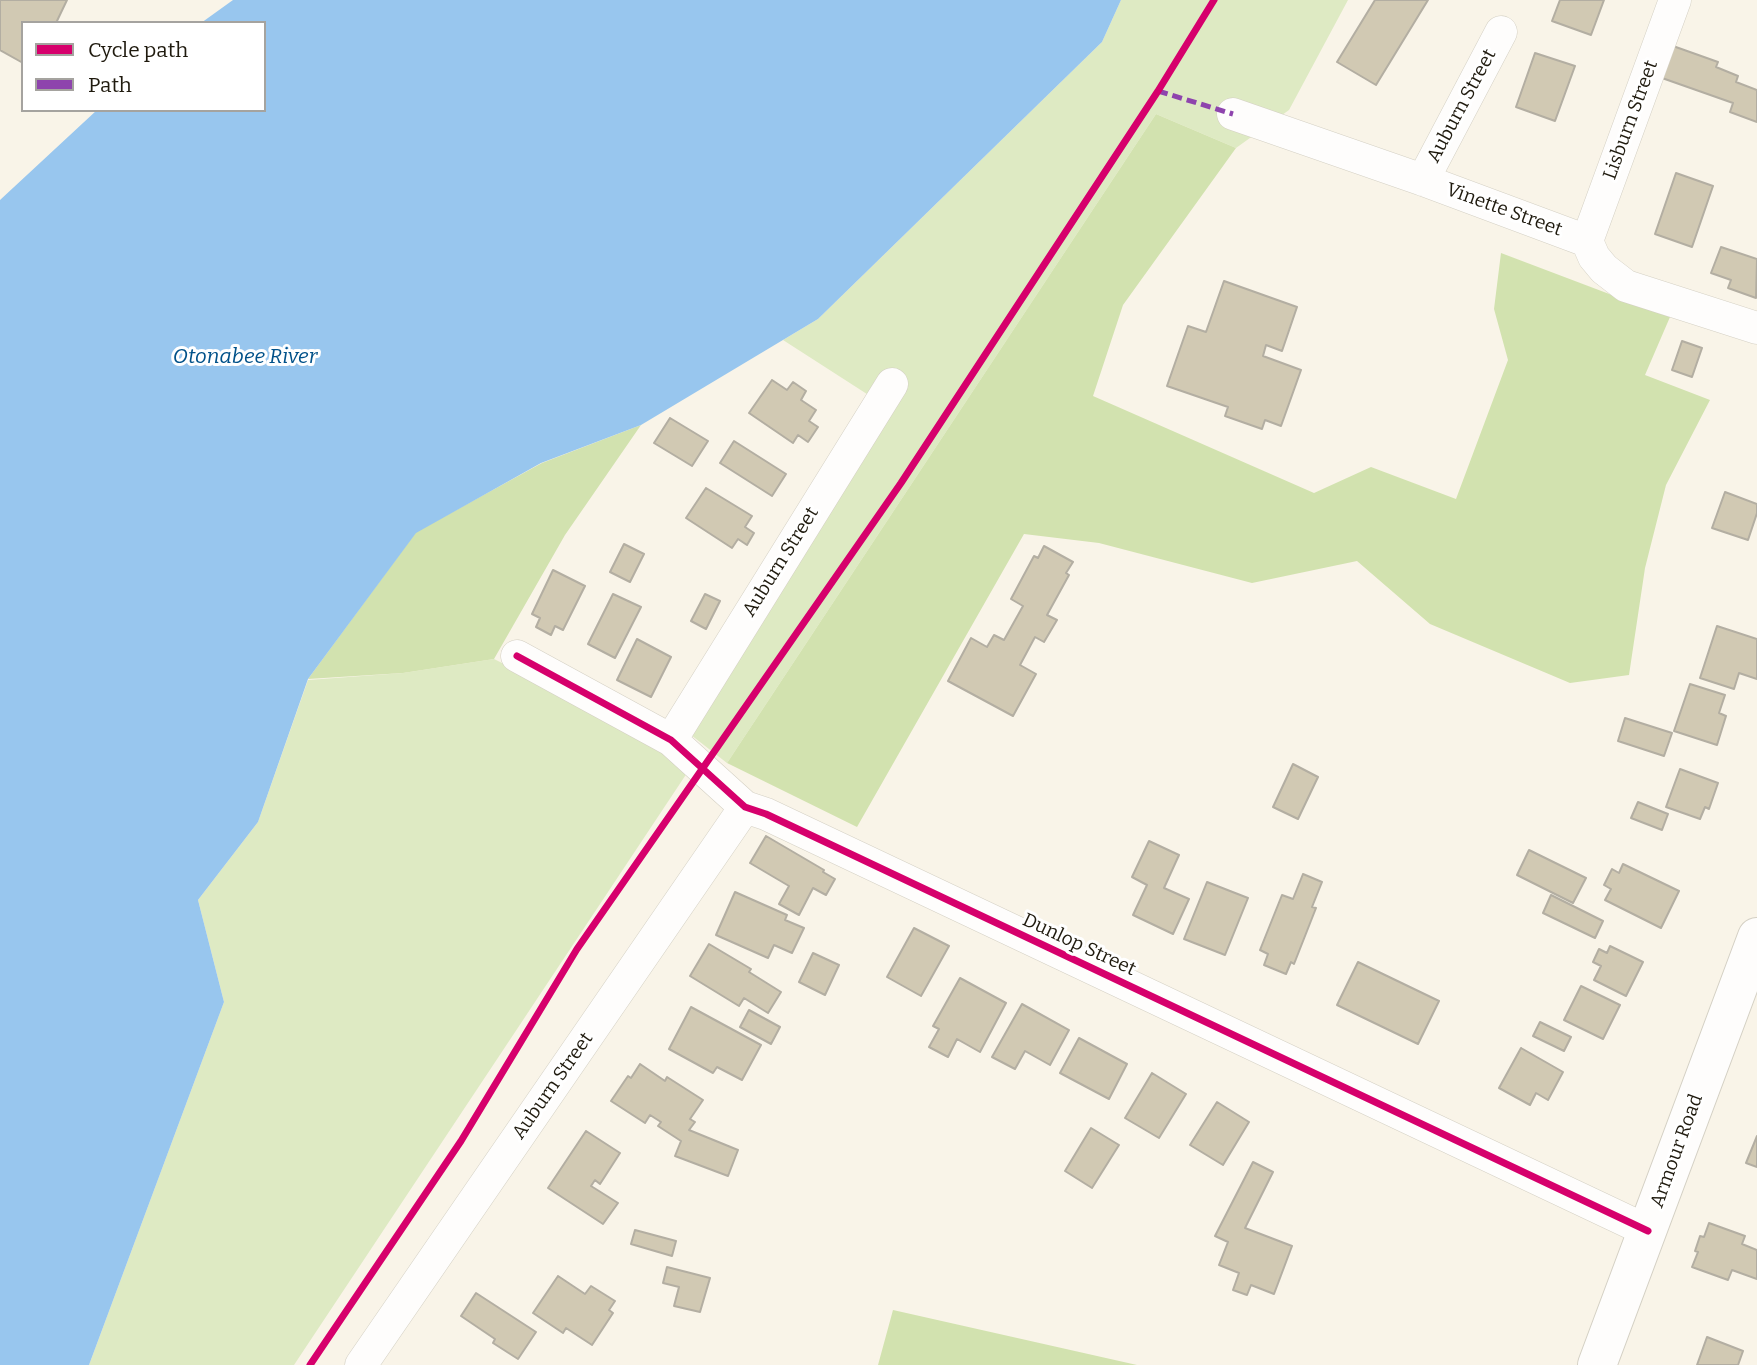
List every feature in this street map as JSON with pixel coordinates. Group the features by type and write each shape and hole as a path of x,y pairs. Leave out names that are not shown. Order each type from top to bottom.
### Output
{"main road":[{"name":"Armour Road","path":"1597,1365 1757,937"}],"street":[{"name":"Lisburn Street","path":"1587,241 1675,0"},
{"name":"Auburn Street","path":"1423,180 1501,32"},
{"name":"Vinette Street","path":"1233,114 1587,241 1604,270 1626,286 1757,328"},
{"name":"Auburn Street","path":"671,740 892,384"},
{"name":"Dunlop Street","path":"517,656 671,740 745,807 778,820 1648,1231"},
{"name":"Auburn Street","path":"361,1365 745,807"}],"green space":[{"path":"1121,0 1348,0 1289,110 1236,148 1156,114 727,763 691,735 870,396 783,340 818,319 1102,42"},
{"path":"1156,114 1236,148 1123,305 1093,396 1314,493 1371,467 1456,499 1508,360 1494,309 1501,253 1670,317 1645,375 1710,400 1666,485 1645,568 1629,675 1570,683 1430,624 1357,561 1252,583 1099,543 1024,534 857,827 727,763"},
{"path":"641,425 565,535 494,659 403,673 308,679 416,532 542,463"},
{"path":"494,659 660,742 689,770 294,1365 89,1365 224,1002 198,900 258,822 308,680 403,673"},
{"path":"893,1310 1137,1365 878,1365"}],"water":[{"name":"Otonabee River","path":"233,0 1121,0 1102,42 818,319 641,425 541,463 416,533 308,679 258,822 198,900 224,1002 89,1365 0,1365 0,200 95,112 266,112 266,21 204,21"}],"building":[{"path":"0,0 67,0 57,21 21,21 21,62 0,50"},
{"path":"1375,0 1428,0 1376,85 1337,62"},
{"path":"1560,0 1604,0 1591,35 1552,21"},
{"path":"1673,46 1718,62 1716,67 1738,76 1736,82 1757,90 1757,122 1730,112 1733,103 1662,78"},
{"path":"1535,53 1575,66 1555,121 1516,107"},
{"path":"1676,173 1713,186 1692,247 1655,234"},
{"path":"1721,247 1757,259 1756,298 1728,288 1731,280 1711,273"},
{"path":"1224,281 1297,307 1282,351 1266,345 1263,356 1301,370 1281,426 1265,420 1262,429 1225,416 1228,407 1167,386 1188,326 1206,332"},
{"path":"1682,341 1702,348 1692,377 1672,370"},
{"path":"772,380 787,390 793,382 806,391 801,400 816,410 809,421 818,427 808,442 798,435 793,443 749,413"},
{"path":"670,418 708,441 692,466 654,443"},
{"path":"734,441 786,474 772,496 720,463"},
{"path":"706,488 752,516 745,527 754,533 747,545 738,539 732,548 686,518"},
{"path":"1725,492 1757,504 1757,513 1748,540 1712,528"},
{"path":"624,544 644,554 630,582 610,572"},
{"path":"1044,546 1073,562 1066,573 1069,575 1047,615 1057,620 1044,642 1035,637 1020,665 1036,674 1013,716 948,681 971,638 987,647 994,635 1004,640 1023,606 1011,599 1034,556 1038,558"},
{"path":"553,570 585,586 563,630 555,626 551,635 536,627 540,618 532,614"},
{"path":"613,594 641,607 615,658 588,644"},
{"path":"705,594 720,601 706,629 691,621"},
{"path":"1717,626 1757,639 1757,679 1739,673 1734,689 1700,678"},
{"path":"637,639 671,657 651,697 617,680"},
{"path":"1690,684 1725,695 1719,713 1726,716 1717,745 1674,731"},
{"path":"1625,718 1672,733 1664,756 1618,741"},
{"path":"1293,764 1318,777 1298,819 1273,807"},
{"path":"1680,769 1718,783 1709,809 1705,807 1700,819 1666,807"},
{"path":"1638,802 1668,814 1662,830 1631,818"},
{"path":"766,836 835,879 826,895 813,888 799,915 779,904 789,886 750,863"},
{"path":"1149,841 1179,855 1164,888 1189,899 1173,934 1133,915 1147,885 1132,877"},
{"path":"1529,850 1586,878 1573,903 1517,875"},
{"path":"1623,864 1679,891 1661,928 1605,900 1611,889 1604,885 1612,869 1619,873"},
{"path":"1303,874 1322,882 1312,907 1316,908 1294,964 1291,962 1286,974 1264,965 1268,954 1260,950 1282,895 1293,899"},
{"path":"1207,882 1248,898 1225,955 1184,939"},
{"path":"735,892 787,915 785,920 804,928 792,953 774,945 768,958 716,935"},
{"path":"1551,895 1603,921 1595,938 1543,913"},
{"path":"914,928 949,946 921,996 887,977"},
{"path":"709,944 751,969 749,972 781,992 768,1013 744,998 739,1006 690,976"},
{"path":"1610,946 1643,962 1626,996 1594,980 1601,966 1593,962 1599,949 1607,953"},
{"path":"813,953 839,965 825,995 799,982"},
{"path":"1358,962 1439,1001 1418,1044 1337,1005"},
{"path":"960,978 1006,1003 980,1052 957,1039 948,1057 929,1047 939,1029 933,1026"},
{"path":"1581,986 1620,1005 1603,1039 1564,1020"},
{"path":"1022,1004 1069,1030 1050,1065 1025,1051 1015,1069 992,1057"},
{"path":"691,1007 761,1045 742,1080 717,1067 713,1073 669,1049"},
{"path":"749,1010 780,1027 771,1044 740,1027"},
{"path":"1540,1022 1571,1037 1564,1051 1533,1036"},
{"path":"1079,1038 1127,1064 1109,1099 1060,1073"},
{"path":"1521,1048 1563,1072 1548,1100 1536,1093 1530,1105 1499,1088"},
{"path":"640,1064 665,1081 667,1077 703,1100 690,1119 695,1122 689,1130 738,1150 728,1176 675,1156 681,1141 658,1126 661,1122 650,1115 645,1123 611,1101"},
{"path":"1152,1073 1186,1094 1159,1138 1125,1118"},
{"path":"1217,1102 1249,1122 1223,1165 1190,1145"},
{"path":"1091,1128 1119,1145 1092,1188 1065,1171"},
{"path":"586,1131 620,1153 600,1184 595,1180 591,1186 618,1203 603,1224 548,1188"},
{"path":"1757,1136 1757,1167 1746,1163"},
{"path":"1253,1162 1273,1172 1245,1228 1292,1246 1274,1294 1251,1285 1247,1295 1233,1290 1239,1273 1219,1265 1228,1242 1215,1236"},
{"path":"1709,1223 1745,1236 1742,1244 1757,1250 1757,1279 1732,1270 1728,1280 1692,1267 1700,1236 1704,1237"},
{"path":"635,1230 676,1241 672,1256 631,1244"},
{"path":"667,1267 710,1278 700,1312 674,1306 679,1287 663,1283"},
{"path":"558,1276 585,1294 591,1286 615,1301 609,1310 613,1313 592,1345 566,1328 563,1333 533,1313"},
{"path":"476,1293 536,1332 518,1359 493,1343 495,1339 461,1316"},
{"path":"1707,1337 1743,1351 1738,1365 1697,1365"}],"marked path":[{"path":"1158,91 1233,114"}],"cycle path":[{"path":"310,1365 461,1141 577,949 901,483 1158,91 1214,0"},
{"path":"517,656 671,740 745,807 766,814 1648,1231"}]}
